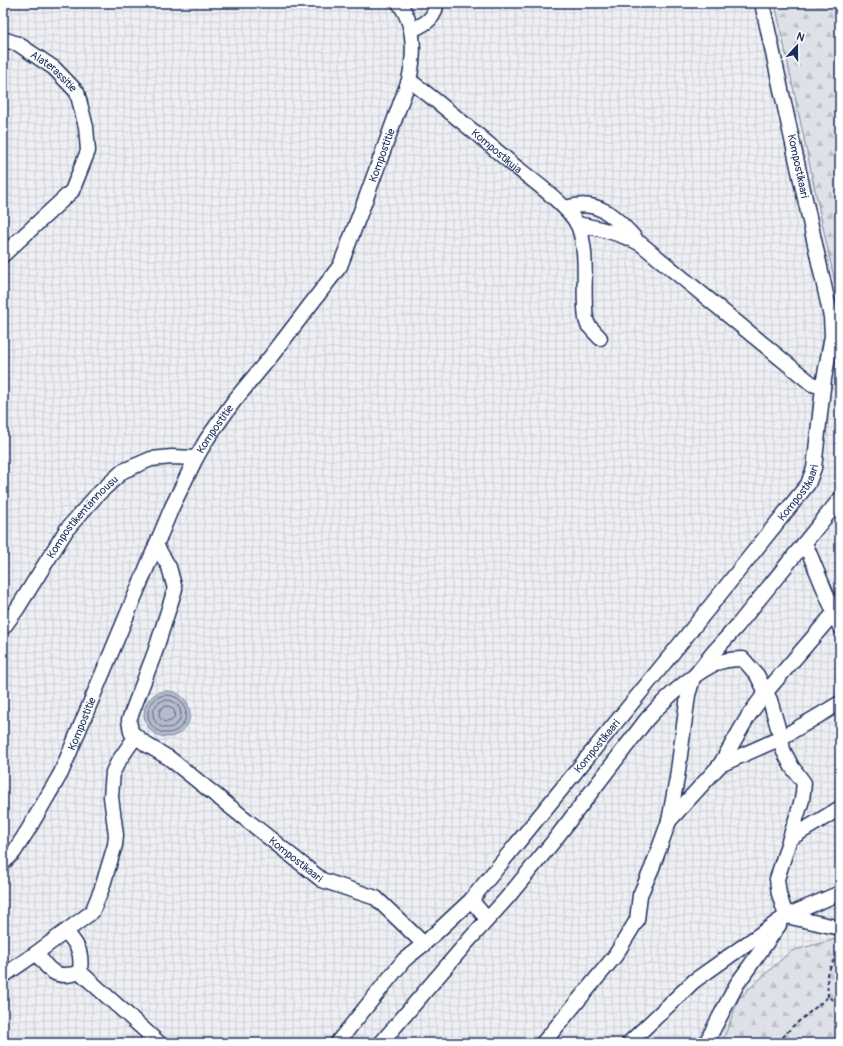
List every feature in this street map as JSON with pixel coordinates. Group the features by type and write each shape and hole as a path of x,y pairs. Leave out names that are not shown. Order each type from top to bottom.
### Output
{"street":[{"name":"Kompostitie","path":"3,863 14,852 61,773 172,507 196,458 207,439 234,401 272,355 340,266 409,80 414,49 412,30 405,11 399,3"},
{"path":"412,30 426,24 432,17 436,3"},
{"name":"Kompostikaari","path":"136,736 147,745 169,758 322,880 376,898 424,944 471,900 684,639 808,484 814,468 823,387 832,336 831,317 762,3"},
{"name":"Alaterassitie","path":"3,39 18,44 54,68 78,92 86,128 88,151 72,191 3,255"},
{"name":"Kompostikuja","path":"409,80 565,208 578,226"},
{"path":"565,208 574,205 597,207 614,216 640,244 812,384 823,387"},
{"path":"600,338 588,324 586,319 584,252 578,226 613,232 630,238 640,244"},
{"name":"Kompostikentännousu","path":"3,628 17,609 67,529 97,495 123,471 150,459 172,457 196,458"},
{"path":"543,1043 615,956 637,920 640,895 652,868 669,821 677,778 688,695 693,678 840,499"},
{"path":"805,543 837,609 840,627"},
{"path":"3,976 92,912 102,888 116,835 110,797 113,772 136,736 131,732 129,720 155,652 175,589 169,567 156,545"},
{"path":"669,821 720,765 749,715 766,692 837,609"},
{"path":"381,1043 487,919 507,898 553,842 647,719 663,702 693,678 713,665 729,660 743,659 757,675 770,700 783,750 792,767 804,783 802,800 777,879 779,894 786,916"},
{"path":"720,765 781,738 840,703"},
{"path":"790,838 840,808"},
{"path":"629,1043 694,981 786,916 840,893"},
{"path":"471,900 487,919"},
{"path":"786,916 840,928"},
{"path":"706,1043 737,984 786,916"},
{"path":"66,932 79,949 81,957 80,972"},
{"path":"337,1043 404,960 424,944"},
{"path":"37,953 52,972 59,975 80,972"},
{"path":"80,972 159,1043"}],"path":[{"path":"828,998 827,974 840,949"},
{"path":"828,998 840,1004"},
{"path":"778,1043 792,1027 828,998"},
{"path":"833,1043 840,1034"}],"shaded area":[{"path":"3,3 840,3 840,938 791,951 739,998 722,1043 3,1043"}],"green space":[{"path":"775,3 840,3 840,306"},
{"path":"840,938 840,1043 722,1043 739,998 791,951"}],"water":[{"path":"163,691 171,691 180,695 186,701 190,714 186,727 180,733 171,737 163,737 154,733 148,727 144,718 144,710 148,701 154,695"}]}
